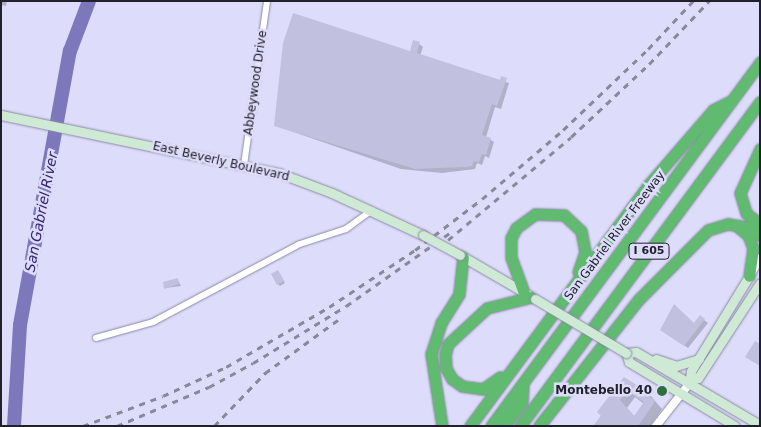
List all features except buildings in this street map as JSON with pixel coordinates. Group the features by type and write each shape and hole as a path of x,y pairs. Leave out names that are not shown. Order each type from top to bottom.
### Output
{"highway":[{"name":"San Gabriel River Freeway","path":"491,426 758,66"},
{"path":"470,426 649,184 712,110 733,100"},
{"name":"I 605","path":"520,426 760,102"},
{"path":"757,221 742,204 740,193 760,149"},
{"path":"526,348 495,382 483,388 462,386 452,379 446,368 445,355 448,344 477,314 495,305 530,296 511,257 511,238 524,220 535,214 554,213 572,220 584,242 582,262 564,298"},
{"path":"539,426 639,299 670,265 708,230 722,224 735,225 760,235"},
{"path":"735,225 748,236 753,248 749,276"},
{"path":"442,426 431,354 441,323 459,294 461,256"},
{"path":"504,426 522,402 523,382"},
{"path":"510,426 526,404 539,401"}],"main road":[{"name":"East Beverly Boulevard","path":"1,115 279,173 372,210 423,235 626,353"},
{"path":"690,381 690,374 749,276"},
{"path":"690,381 698,378 760,283"},
{"path":"736,426 629,362 626,353 636,352 690,381 760,425"},
{"path":"644,357 676,366 699,358"}],"street":[{"name":"Abbeywood Drive","path":"244,165 267,1"},
{"path":"96,338 153,322 300,244 346,229 372,210"},
{"path":"749,276 760,258"},
{"path":"656,426 690,381"}],"waterway":[{"name":"San Gabriel River","path":"14,426 20,325 70,51 89,1"}],"railway":[{"path":"83,426 163,396 226,367 329,307 415,250 482,199 563,130 648,49 693,1"},
{"path":"448,240 571,137 649,64 709,1"},
{"path":"117,426 209,387 253,363 346,306 451,232"},
{"path":"214,426 265,373 339,319"}],"place":[{"name":"Montebello 40","path":"662,391"}]}
